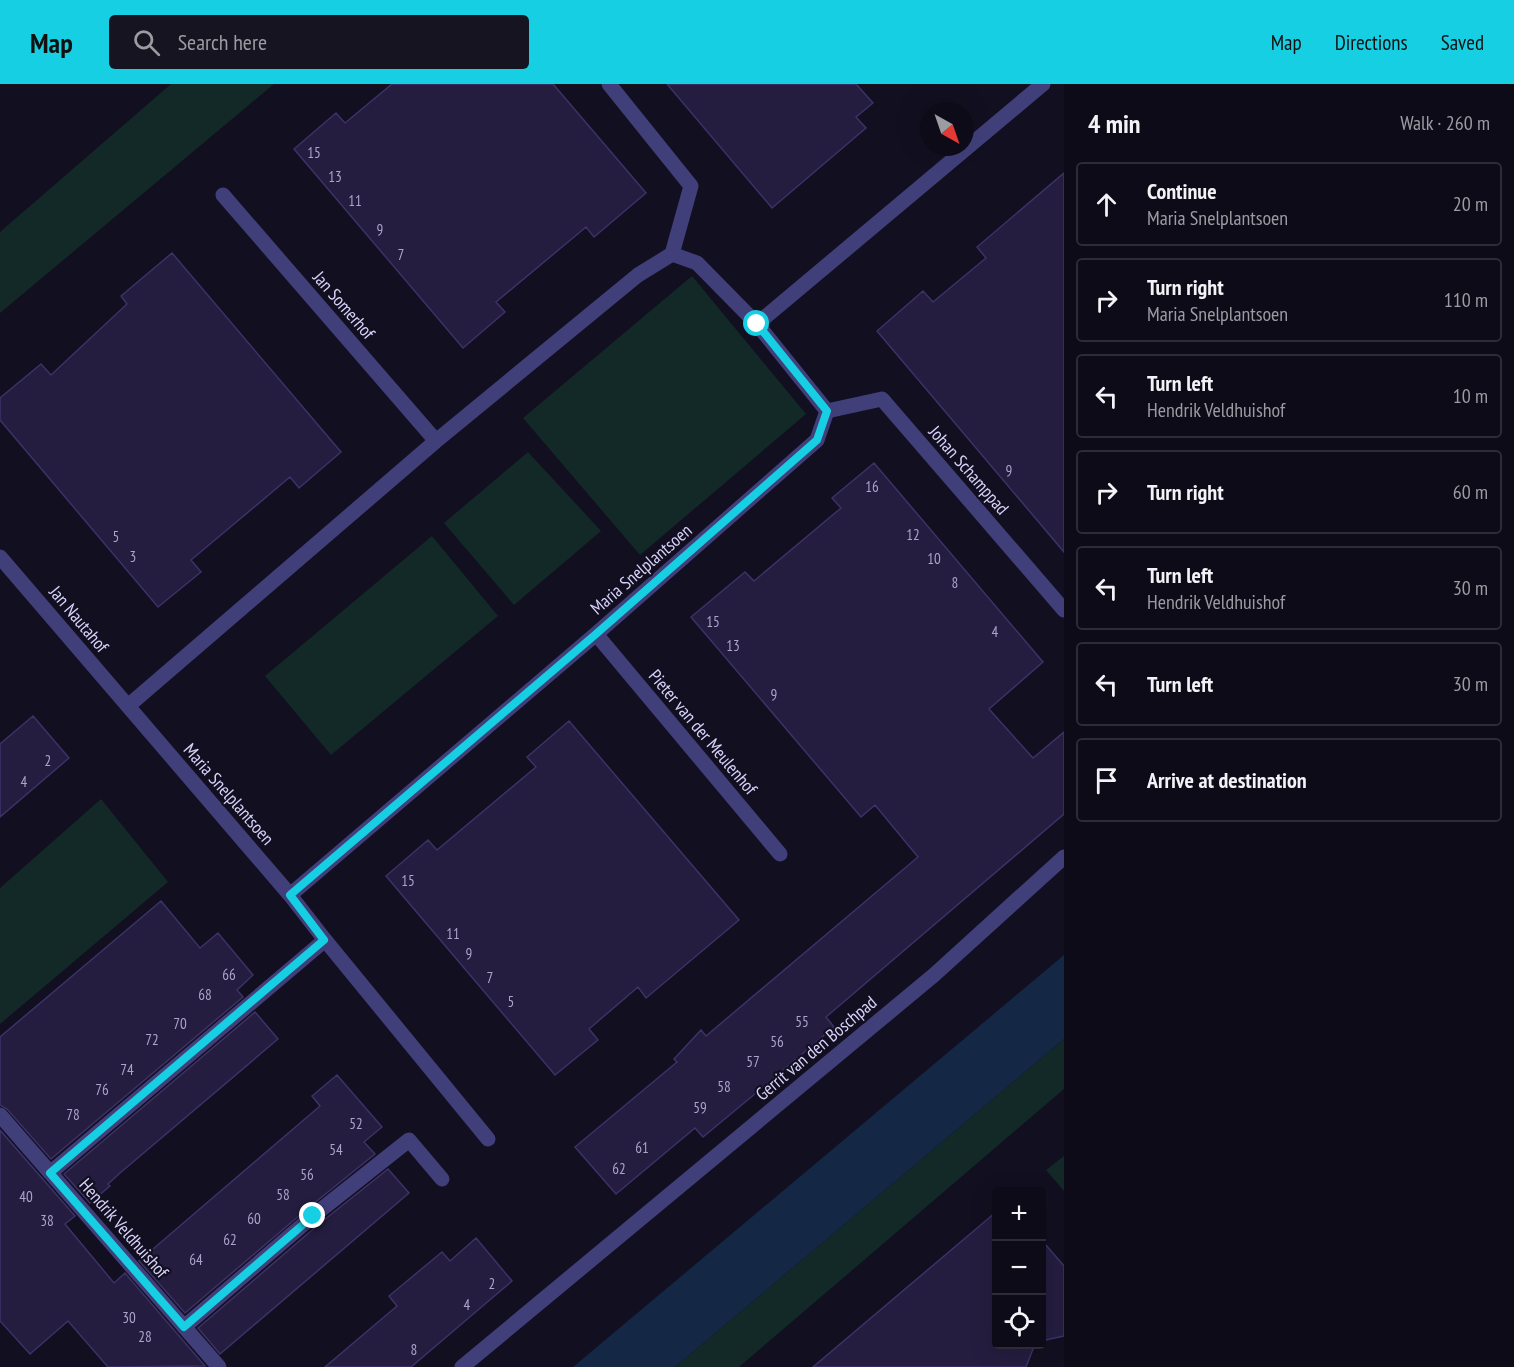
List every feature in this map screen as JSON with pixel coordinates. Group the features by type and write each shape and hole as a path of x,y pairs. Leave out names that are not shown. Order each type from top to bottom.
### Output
{"street":[{"path":"128,706 436,441 638,274 672,254 691,186 609,84"},
{"path":"757,324 1043,84"},
{"name":"Jan Somerhof","path":"223,195 436,441"},
{"path":"672,254 697,263 757,324 827,411"},
{"name":"Johan Schamppad","path":"827,411 882,399 1064,610"},
{"name":"Maria Snelplantsoen","path":"128,706 290,895 596,634 817,440 827,411"},
{"name":"Jan Nautahof","path":"0,557 128,706"},
{"name":"Pieter van der Meulenhof","path":"596,634 780,854"},
{"name":"Gerrit van den Boschpad","path":"462,1367 934,975 1064,857"},
{"path":"290,895 324,940 488,1139"},
{"path":"50,1173 324,940"},
{"name":"Hendrik Veldhuishof","path":"0,1114 219,1367"},
{"path":"184,1327 313,1216 409,1140 442,1179"}],"green space":[{"path":"171,84 274,84 0,313 0,232"},
{"path":"692,276 806,414 640,555 523,418"},
{"path":"528,452 601,531 514,605 444,523"},
{"path":"432,536 498,616 331,755 265,676"},
{"path":"101,799 168,882 0,1024 0,888"},
{"path":"1064,1039 1064,1089 739,1367 675,1367"},
{"path":"1064,1156 1064,1191 1046,1170"}],"water":[{"path":"1064,955 1064,1039 675,1367 573,1367"}],"building":[{"path":"392,84 553,84 646,193 594,237 586,227 496,302 505,312 463,348 294,149 336,113 345,123"},
{"path":"667,84 856,84 873,103 856,117 866,128 772,208"},
{"path":"1064,173 1064,552 877,331 923,291 933,302 986,258 977,247"},
{"path":"172,253 341,452 299,488 290,477 191,560 201,572 158,607 0,420 0,398 41,364 51,375 127,304 121,296"},
{"path":"874,463 1043,662 989,709 1033,758 1064,732 1064,814 826,1017 834,1027 703,1137 695,1128 616,1194 575,1147 677,1062 674,1059 701,1030 706,1036 918,857 875,805 861,817 691,617 745,572 754,581 841,508 832,498"},
{"path":"33,716 69,758 0,817 0,744"},
{"path":"569,721 739,920 646,998 638,987 589,1029 598,1040 555,1075 386,876 428,840 437,850 536,767 527,757"},
{"path":"161,901 200,948 218,933 253,975 237,990 243,997 51,1159 7,1109 0,1105 0,1037"},
{"path":"255,1012 278,1039 120,1173 108,1184 110,1186 90,1203 64,1174"},
{"path":"337,1075 382,1127 364,1142 375,1154 185,1313 139,1261 320,1106 312,1096"},
{"path":"0,1130 75,1216 65,1224 114,1283 125,1273 205,1366 108,1367 68,1321 30,1354 0,1321"},
{"path":"388,1169 409,1193 220,1354 198,1328 319,1224"},
{"path":"992,1215 992,1349 1033,1349 1026,1367 813,1367"},
{"path":"476,1238 512,1281 411,1367 325,1367 397,1306 389,1296 442,1252 450,1261"},
{"path":"1046,1245 1064,1266 1064,1336 1046,1340"}],"route":[{"path":"313,1216 184,1327 50,1173 324,940 290,895 596,634 817,440 827,411 757,324"}]}
